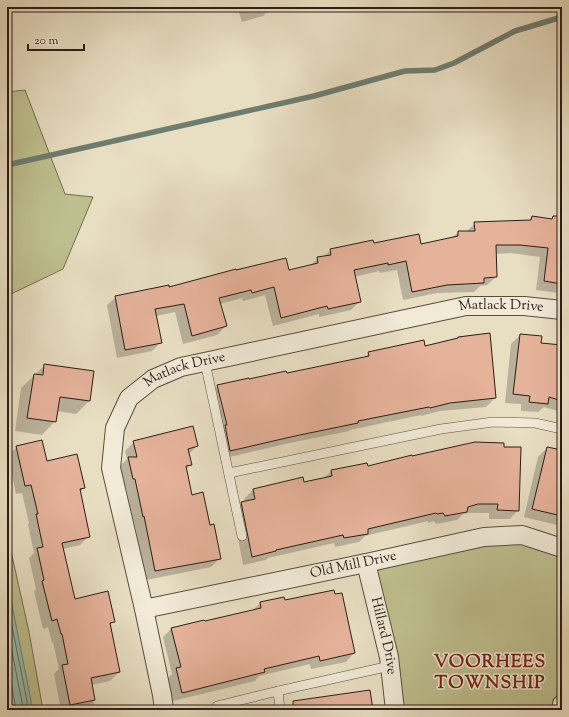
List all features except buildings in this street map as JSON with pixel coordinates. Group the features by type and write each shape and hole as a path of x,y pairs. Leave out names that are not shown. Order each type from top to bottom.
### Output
{"street":[{"name":"Matlack Drive","path":"164,710 144,609 111,468 115,428 129,398 152,378 181,367 466,306 524,306 562,310"},
{"name":"Old Mill Drive","path":"144,609 484,537 522,535 562,548"},
{"name":"Hillard Drive","path":"366,563 389,657 395,710"},
{"path":"561,710 562,704"}],"lane":[{"path":"205,362 242,536"},
{"path":"229,473 441,429 493,422 535,423 562,429"},
{"path":"217,706 390,666"},
{"path":"278,691 280,710"}],"shaded area":[{"path":"25,90 65,194 93,197 63,269 7,296 7,92"},
{"path":"7,533 29,632 43,710 7,710"},
{"path":"484,537 562,548 562,704 560,710 395,710 366,563"}],"water":[{"path":"7,580 31,701 31,710 7,710"}],"waterway":[{"path":"7,165 314,96 405,71 435,70 454,63 515,31 562,17"}],"district":[{"name":"VOORHEES TOWNSHIP","path":"490,673"}]}
